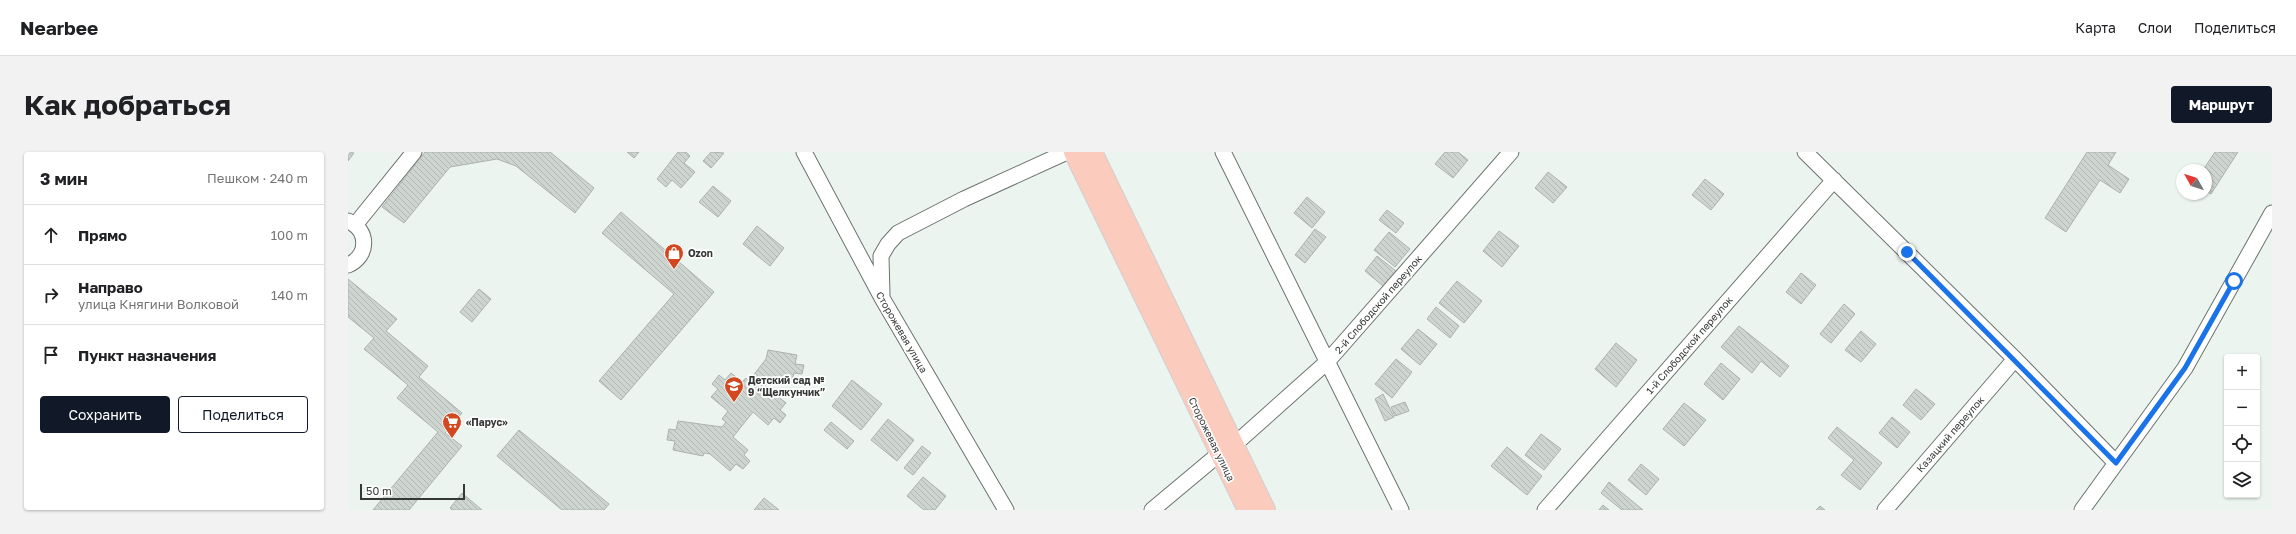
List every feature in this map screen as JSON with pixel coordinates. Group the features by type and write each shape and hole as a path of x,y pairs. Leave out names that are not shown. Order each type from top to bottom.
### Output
{"main road":[{"name":"Сторожевая улица","path":"1074,152 1227,450 1265,510"},
{"name":"Сторожевая улица","path":"1092,152 1227,450 1248,510"}],"street":[{"path":"348,265 359,258 364,244 363,237 352,223 414,152"},
{"name":"Сторожевая улица","path":"804,152 882,298 1006,510"},
{"path":"882,298 881,256 888,244 898,233 964,199 1067,152"},
{"path":"1223,152 1401,510"},
{"name":"2-й Слободской переулок","path":"1152,510 1227,450 1327,362 1511,152"},
{"path":"1805,152 2015,359 2116,463"},
{"name":"1-й Слободской переулок","path":"1545,510 1834,180"},
{"path":"2082,510 2185,368 2272,213"},
{"name":"Казацкий переулок","path":"1885,510 2015,359"}],"building":[{"path":"348,152 354,153 348,161"},
{"path":"425,152 550,152 594,188 575,213 516,166 497,159 450,167 404,223 382,207"},
{"path":"627,152 639,152 634,158"},
{"path":"678,152 686,152 690,156 684,163 695,172 681,188 672,180 666,187 657,179"},
{"path":"711,152 724,153 711,168 703,161"},
{"path":"1445,152 1458,152 1468,160 1453,178 1435,164"},
{"path":"2087,152 2116,152 2108,165 2129,179 2120,193 2100,180 2066,232 2045,218"},
{"path":"2215,152 2238,152 2212,192 2212,164 2207,164"},
{"path":"1548,172 1567,187 1553,203 1535,188"},
{"path":"1705,179 1724,194 1711,210 1692,195"},
{"path":"713,186 731,201 718,217 699,202"},
{"path":"1307,197 1325,212 1312,228 1294,213"},
{"path":"1387,210 1404,223 1396,233 1379,220"},
{"path":"621,212 714,292 621,400 599,381 674,294 602,233"},
{"path":"757,226 784,248 770,266 743,244"},
{"path":"1315,229 1326,237 1305,263 1295,255"},
{"path":"1499,231 1519,246 1502,267 1483,251"},
{"path":"1389,232 1410,249 1395,267 1374,250"},
{"path":"1377,256 1401,275 1389,291 1365,271"},
{"path":"1801,273 1816,285 1801,304 1786,292"},
{"path":"348,279 397,319 386,331 428,366 419,377 462,413 445,433 462,446 409,510 373,510 438,432 397,398 408,385 364,349 374,338 348,317"},
{"path":"1457,281 1482,301 1464,323 1439,303"},
{"path":"479,289 491,299 472,322 460,312"},
{"path":"1844,304 1855,314 1831,343 1820,334"},
{"path":"1436,307 1459,326 1450,338 1427,319"},
{"path":"1739,326 1789,366 1780,377 1761,361 1752,373 1721,347"},
{"path":"1418,329 1437,344 1420,365 1401,349"},
{"path":"1861,331 1876,344 1861,362 1845,350"},
{"path":"1616,343 1637,360 1616,387 1595,369"},
{"path":"768,350 797,355 795,364 804,365 802,374 794,373 792,382 771,379 765,386 786,403 780,410 786,415 780,423 774,418 768,425 753,412 733,437 748,450 744,455 750,461 743,469 736,464 730,471 710,454 704,453 703,456 673,450 675,441 667,440 669,429 676,430 678,421 722,427 726,422 722,419 728,411 711,397 718,389 712,384 719,375 725,380 731,373 742,382 746,378 749,381 766,359"},
{"path":"1396,359 1412,372 1392,398 1375,384"},
{"path":"1721,363 1740,379 1723,400 1704,384"},
{"path":"852,380 882,404 861,430 832,406"},
{"path":"1916,389 1935,404 1921,420 1903,405"},
{"path":"1383,394 1394,417 1385,421 1375,399"},
{"path":"1405,402 1409,411 1395,416 1391,407"},
{"path":"1684,403 1706,420 1684,446 1663,429"},
{"path":"1892,417 1910,432 1897,448 1879,433"},
{"path":"888,419 914,440 897,461 871,440"},
{"path":"831,422 854,441 847,449 824,430"},
{"path":"1837,427 1882,463 1860,490 1841,475 1854,460 1828,438"},
{"path":"519,430 609,504 604,510 562,510 497,456"},
{"path":"1541,434 1561,449 1544,470 1525,455"},
{"path":"922,446 931,453 913,475 904,468"},
{"path":"1507,447 1542,476 1527,495 1491,466"},
{"path":"1641,464 1659,479 1646,495 1628,480"},
{"path":"923,477 946,496 935,510 924,510 907,496"},
{"path":"1609,482 1643,510 1622,510 1601,493"},
{"path":"462,493 482,510 452,510 450,508"},
{"path":"764,498 779,510 754,510"},
{"path":"1603,505 1609,510 1599,510"},
{"path":"1820,506 1825,510 1816,510"}],"place":[{"name":"Ozon","path":"674,270"},
{"name":"Детский сад № 9 “Щелкунчик”","path":"734,403"},
{"name":"«Парус»","path":"452,439"}],"route":[{"path":"1907,252 2015,359 2116,463 2185,368 2234,281"}]}
